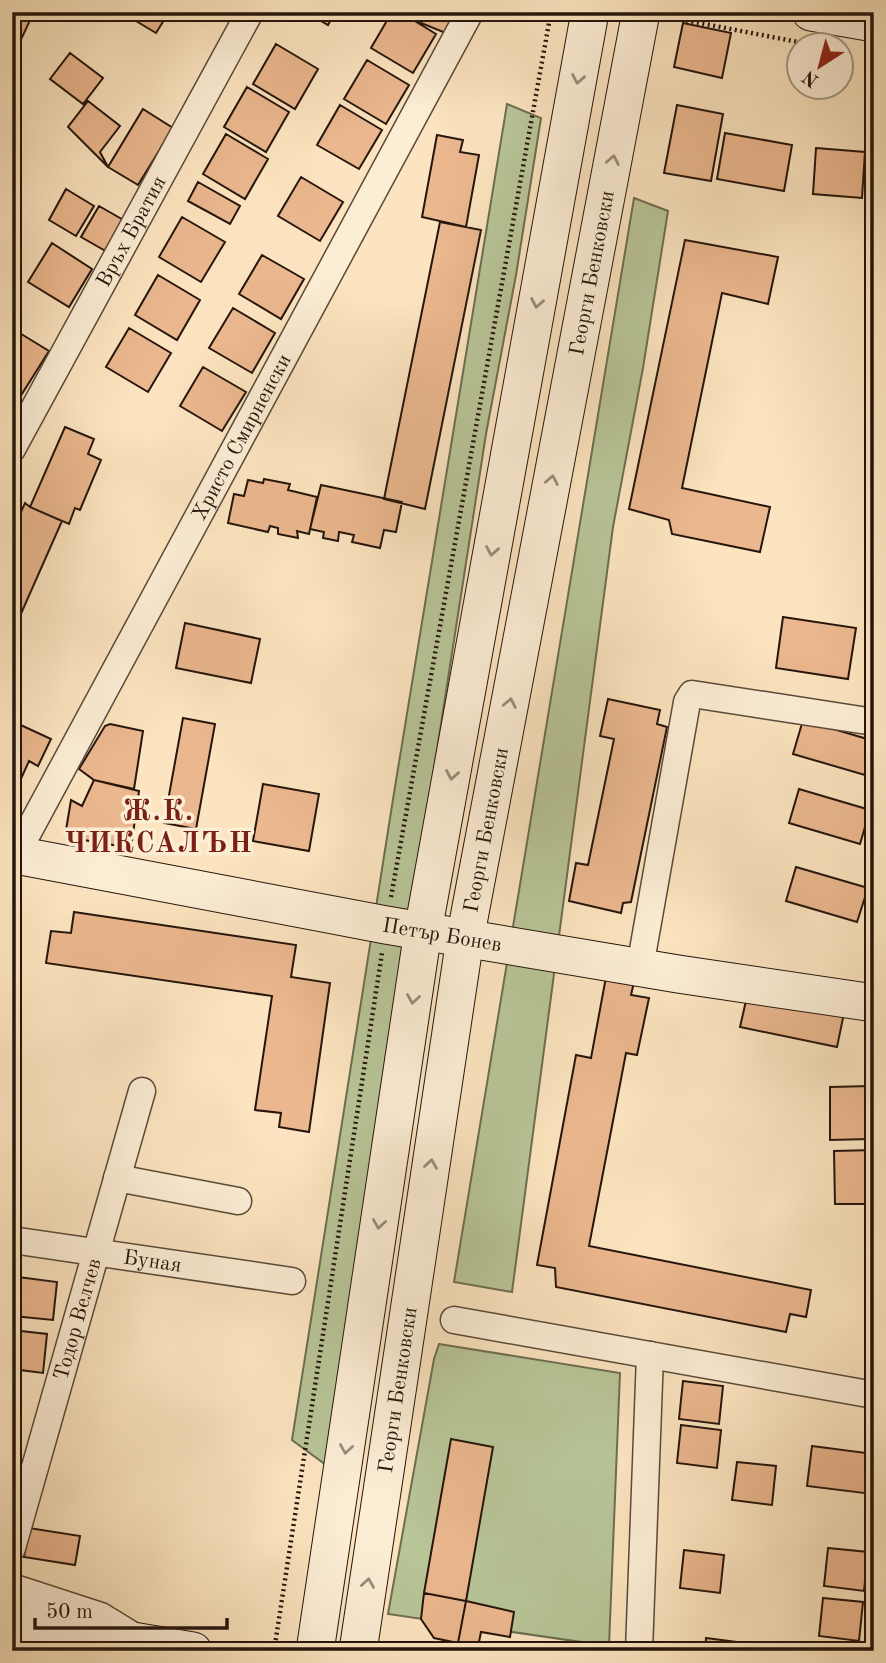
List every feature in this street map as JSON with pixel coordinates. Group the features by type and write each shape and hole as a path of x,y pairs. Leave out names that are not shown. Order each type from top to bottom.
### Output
{"street":[{"name":"Връх Братия","path":"12,449 250,12"},
{"name":"Христо Смирненски","path":"14,856 470,12"},
{"name":"Георги Бенковски","path":"315,1651 423,931 590,12"},
{"name":"Георги Бенковски","path":"358,1651 465,939 641,12"},
{"path":"811,12 874,23"},
{"path":"640,967 687,702 692,694 874,722"},
{"name":"Петър Бонев","path":"14,856 465,939 874,1003"},
{"name":"Тодор Велчев","path":"12,1548 142,1091"},
{"path":"117,1178 238,1201"},
{"name":"Буная","path":"12,1240 292,1281"},
{"path":"454,1320 874,1395"},
{"path":"639,1651 650,1355"},
{"path":"12,1587 101,1616 142,1642"},
{"path":"12,1621 192,1651"}],"path":[{"path":"673,12 679,19 784,40"}],"green space":[{"path":"507,104 541,118 516,275 486,434 326,1465 292,1440"},
{"path":"634,198 668,211 643,368 613,527 512,1292 454,1282"},
{"path":"439,1344 620,1373 609,1646 388,1614 434,1359"}],"building":[{"path":"12,12 24,12 32,16 18,46 12,43"},
{"path":"121,12 169,12 156,33"},
{"path":"306,12 335,12 328,25"},
{"path":"392,12 400,12 436,34 413,73 371,48"},
{"path":"394,12 457,12 448,34"},
{"path":"683,23 731,33 722,78 674,67"},
{"path":"276,44 318,69 295,109 253,84"},
{"path":"70,53 103,78 83,104 50,79"},
{"path":"367,60 409,85 386,124 344,99"},
{"path":"247,87 289,112 266,152 224,127"},
{"path":"88,101 120,126 100,152 108,167 68,127"},
{"path":"340,105 382,130 359,169 317,145"},
{"path":"677,105 723,114 711,181 664,173"},
{"path":"143,109 173,128 138,185 108,167"},
{"path":"725,133 792,145 784,191 717,179"},
{"path":"226,134 268,159 245,199 203,174"},
{"path":"437,135 463,140 460,152 479,155 466,227 422,217"},
{"path":"816,148 865,152 862,198 813,194"},
{"path":"301,177 343,202 320,241 278,216"},
{"path":"198,182 240,206 230,224 188,201"},
{"path":"66,189 94,206 76,236 49,220"},
{"path":"99,206 127,222 109,253 81,237"},
{"path":"182,217 225,242 201,282 159,257"},
{"path":"440,222 481,230 425,509 384,499"},
{"path":"685,240 778,257 768,304 722,293 682,488 770,507 760,552 672,534 669,520 629,509"},
{"path":"52,243 92,269 69,307 28,282"},
{"path":"262,255 304,279 281,319 239,294"},
{"path":"158,275 200,300 177,340 135,315"},
{"path":"233,308 275,333 252,373 209,348"},
{"path":"129,328 171,353 148,392 106,367"},
{"path":"18,332 49,351 13,408 12,342"},
{"path":"203,367 246,392 222,431 180,406"},
{"path":"65,427 94,439 88,454 101,460 80,510 75,508 69,524 30,507"},
{"path":"264,479 290,484 288,490 317,497 309,534 297,531 298,538 278,534 278,528 270,526 268,532 228,523 234,494 244,496 248,480 263,483"},
{"path":"321,485 402,502 396,532 384,530 380,548 352,542 354,535 339,532 338,541 323,538 324,532 310,529"},
{"path":"25,503 62,521 12,634 12,532"},
{"path":"783,617 856,628 848,679 776,668"},
{"path":"185,623 260,639 251,683 176,668"},
{"path":"608,699 660,710 657,724 667,727 631,902 623,903 621,913 569,901 576,863 588,865 614,739 600,736"},
{"path":"183,718 215,724 196,829 164,823"},
{"path":"803,720 874,741 865,775 793,754"},
{"path":"12,721 51,739 38,766 29,761 20,781 12,777"},
{"path":"110,724 143,731 134,789 94,780 79,769 105,726"},
{"path":"94,780 139,791 131,848 78,839 66,830 71,800 82,806"},
{"path":"263,784 319,794 309,851 253,841"},
{"path":"799,789 870,810 860,844 789,823"},
{"path":"796,867 868,888 857,922 786,901"},
{"path":"74,912 296,945 291,977 330,983 309,1132 279,1127 281,1113 255,1110 272,996 46,963 51,931 71,933"},
{"path":"606,977 634,982 631,995 649,998 637,1055 626,1053 589,1246 811,1290 806,1317 790,1314 786,1332 556,1287 555,1268 537,1265 576,1055 591,1058"},
{"path":"748,992 844,1013 837,1047 740,1027"},
{"path":"870,1086 870,1139 830,1140 830,1087"},
{"path":"874,1150 874,1204 835,1204 834,1151"},
{"path":"18,1277 57,1282 53,1320 13,1316"},
{"path":"12,1330 47,1334 43,1373 12,1369"},
{"path":"683,1381 723,1386 719,1424 679,1419"},
{"path":"681,1425 721,1430 717,1468 677,1463"},
{"path":"451,1439 493,1447 466,1601 424,1593"},
{"path":"812,1446 874,1454 872,1494 807,1486"},
{"path":"737,1462 776,1466 772,1505 732,1500"},
{"path":"29,1528 80,1536 75,1565 24,1557"},
{"path":"828,1548 868,1552 864,1591 824,1586"},
{"path":"684,1550 724,1555 720,1593 680,1588"},
{"path":"424,1593 466,1601 458,1643 434,1638 421,1619"},
{"path":"823,1598 863,1602 859,1641 819,1636"},
{"path":"466,1601 514,1612 510,1637 481,1632 478,1647 458,1643"},
{"path":"706,1638 746,1643 745,1651 705,1651"}],"district":[{"name":"Ж.К. ЧИКСАЛЪН","path":"159,826"}]}
